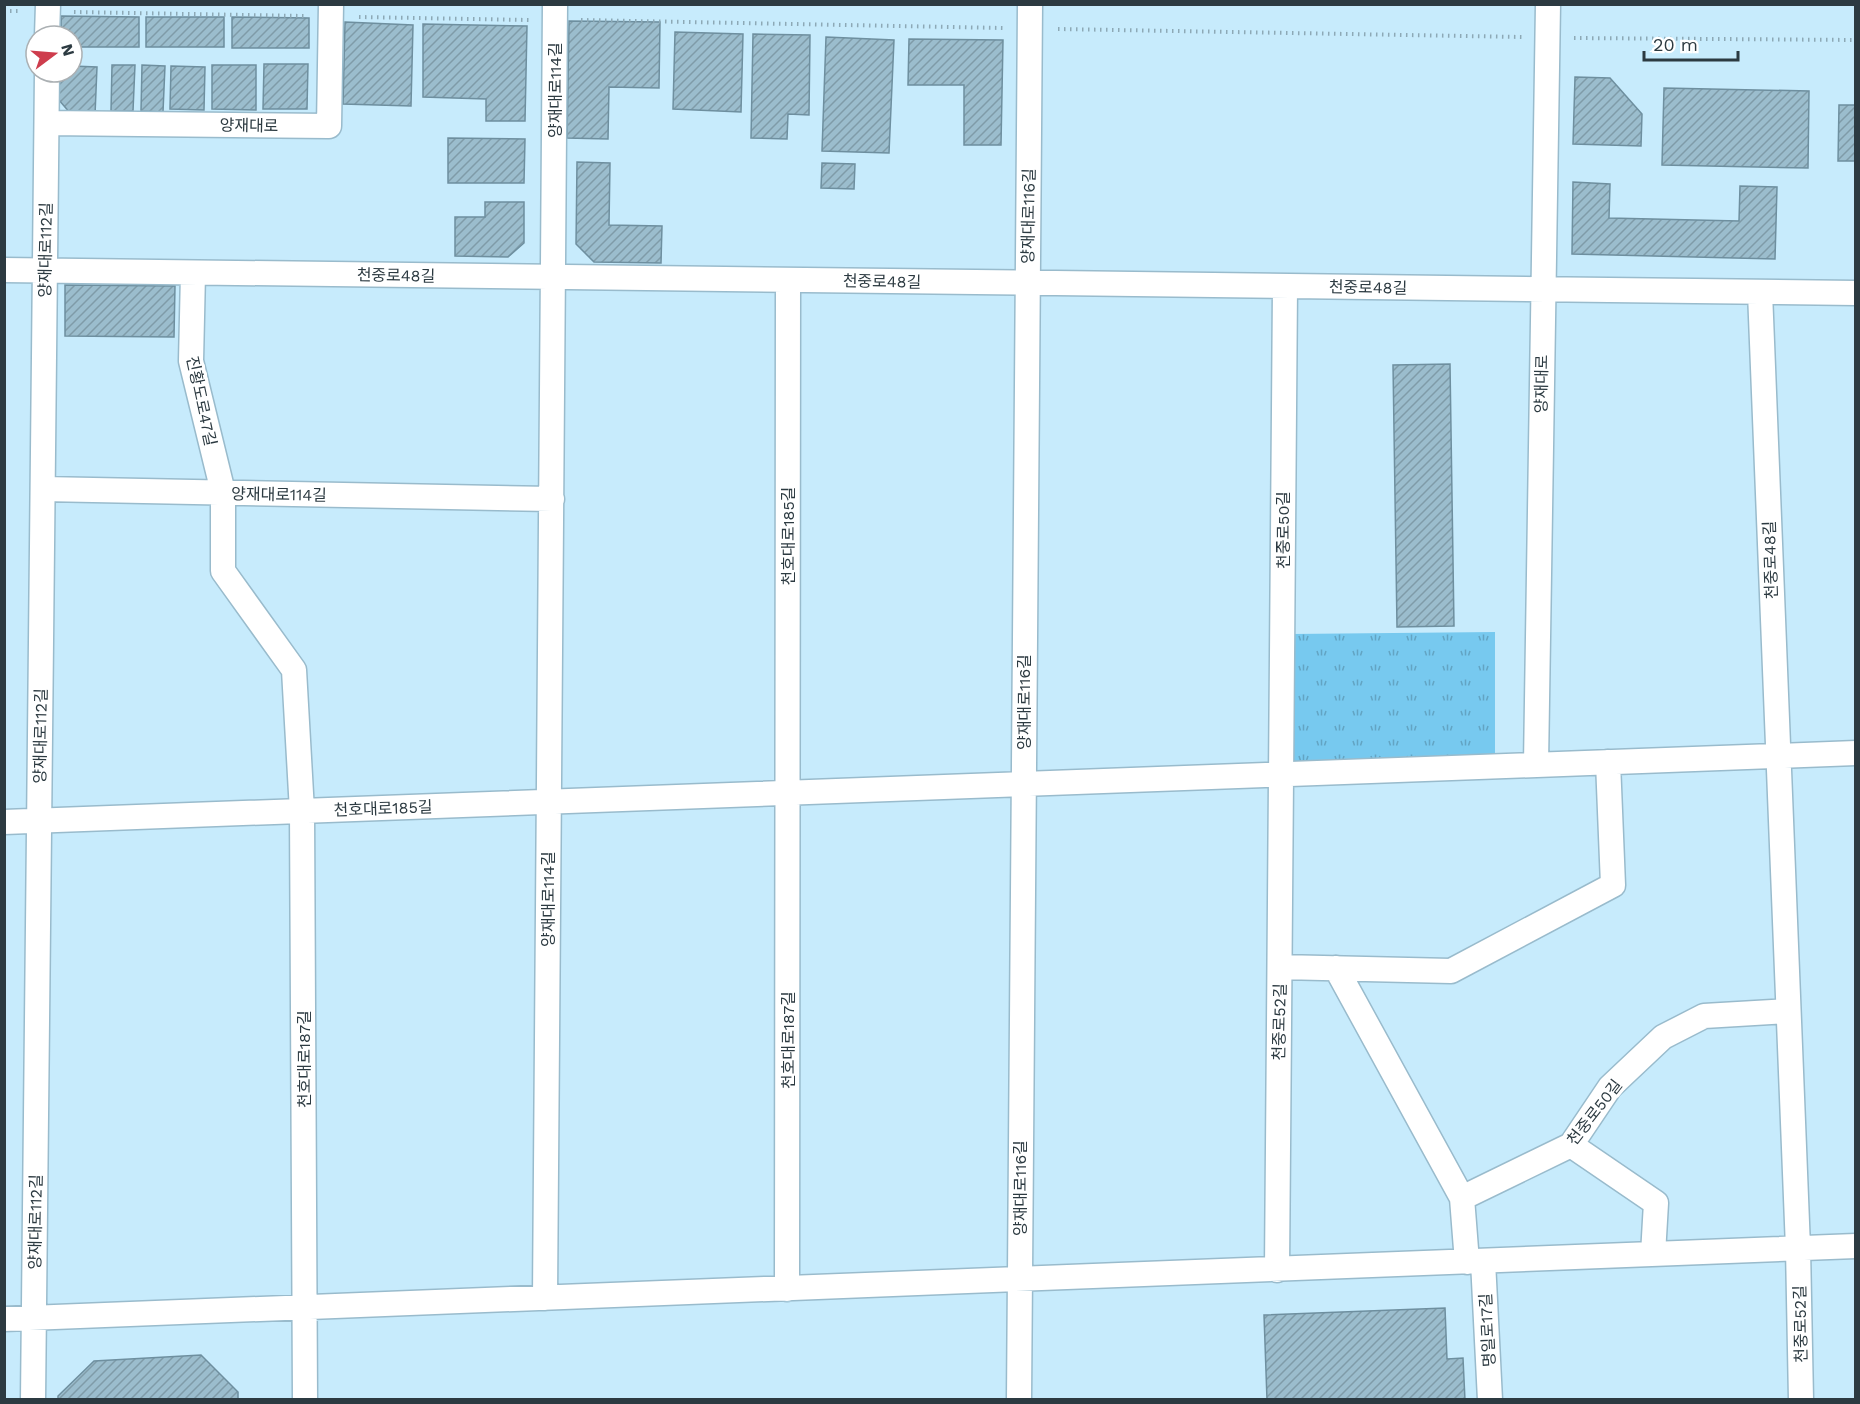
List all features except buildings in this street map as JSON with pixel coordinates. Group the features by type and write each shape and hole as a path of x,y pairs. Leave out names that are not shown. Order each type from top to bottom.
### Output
{"street":[{"name":"양재대로","path":"1536,764 1548,4"},
{"path":"47,24 48,8"},
{"name":"양재대로","path":"47,123 329,126 331,10"},
{"name":"양재대로114길","path":"545,1298 555,12"},
{"name":"양재대로116길","path":"1019,1400 1030,16"},
{"name":"양재대로112길","path":"33,1400 47,84"},
{"name":"천중로48길","path":"4,270 1027,284 1856,292"},
{"name":"진황도로47길","path":"193,273 191,361 224,492"},
{"name":"천호대로185길","path":"788,792 789,280"},
{"name":"천중로50길","path":"1281,773 1285,287"},
{"name":"천중로48길","path":"1760,292 1777,756"},
{"name":"양재대로114길","path":"43,489 552,499"},
{"path":"224,492 223,570 294,670 302,811"},
{"path":"1023,783 1856,753"},
{"path":"1777,756 1798,1248"},
{"path":"1280,967 1451,971 1613,885 1608,762"},
{"name":"천중로52길","path":"1277,1270 1281,773"},
{"name":"천호대로185길","path":"4,822 1023,783"},
{"name":"천호대로187길","path":"787,1289 788,792"},
{"name":"천호대로187길","path":"302,811 305,1400"},
{"path":"1336,968 1462,1198 1475,1262"},
{"name":"천중로50길","path":"1462,1198 1571,1146 1610,1087 1663,1037 1704,1016 1788,1011"},
{"path":"1571,1146 1656,1203 1653,1254"},
{"path":"4,1319 1856,1246"},
{"name":"천중로52길","path":"1798,1248 1801,1400"},
{"name":"명일로17길","path":"1475,1262 1490,1400"}],"path":[{"path":"4,11 48,8 1030,16 1547,38 1856,40"}],"green space":[{"path":"1495,632 1495,755 1293,764 1291,634"}]}
